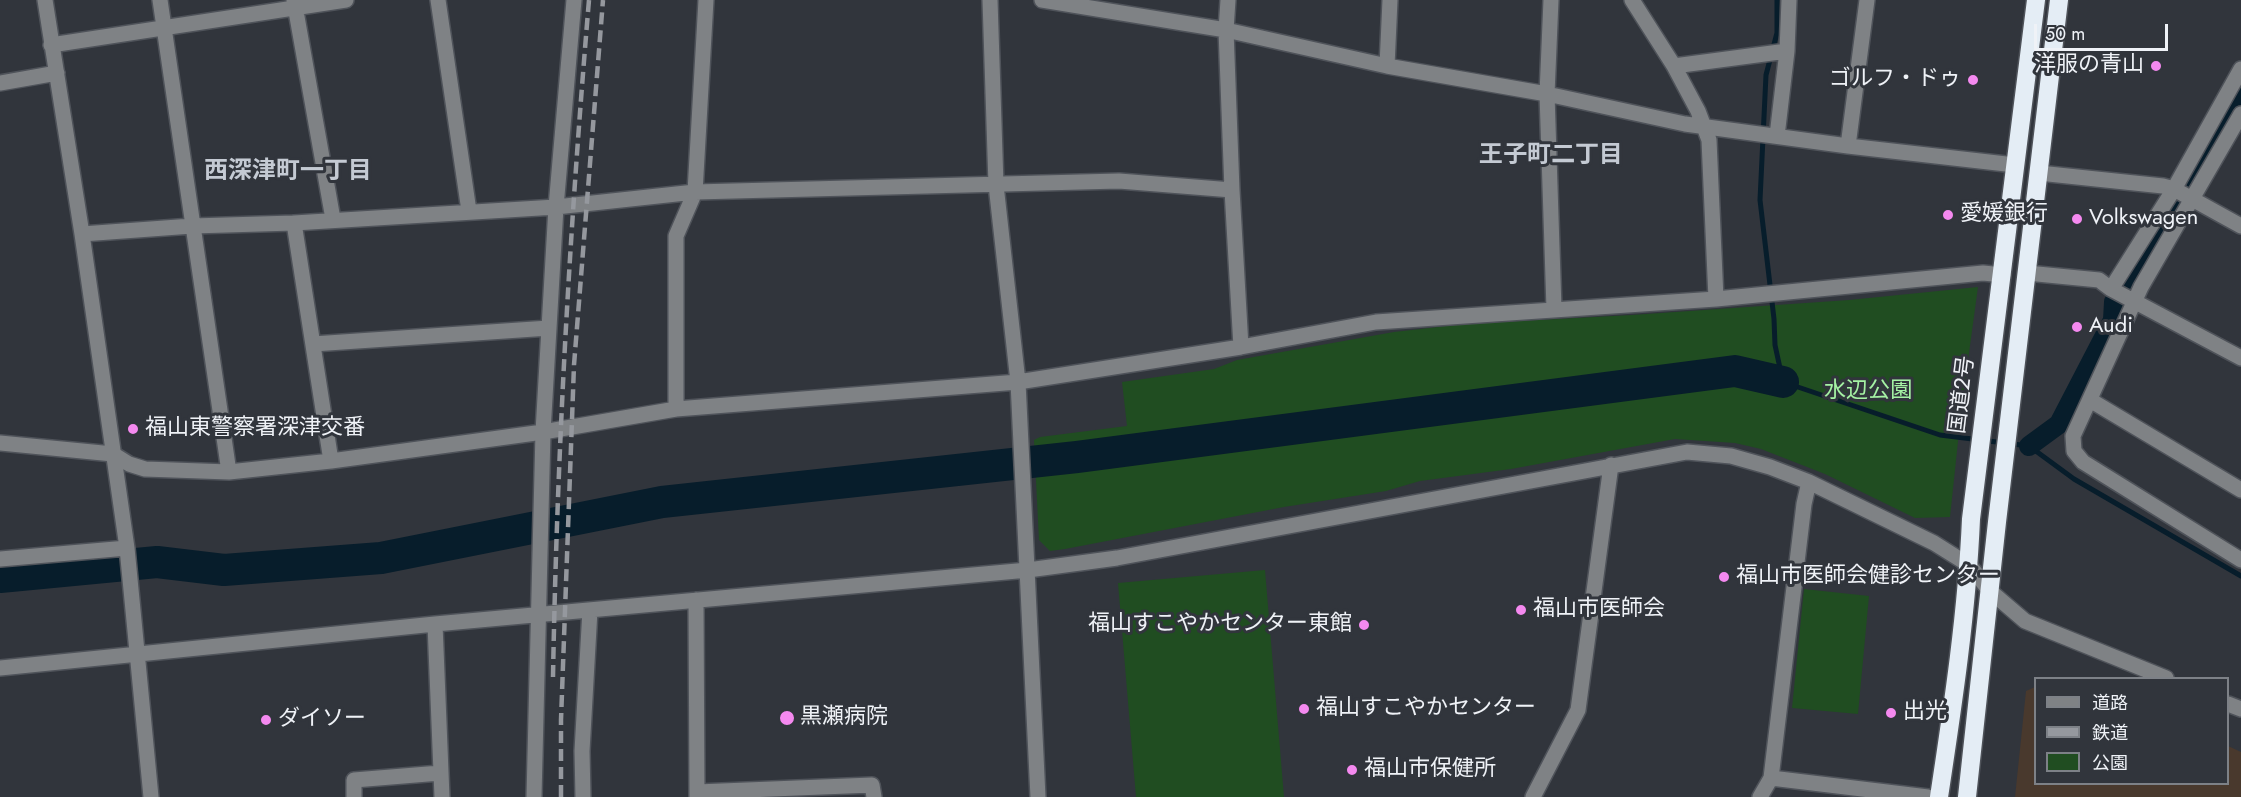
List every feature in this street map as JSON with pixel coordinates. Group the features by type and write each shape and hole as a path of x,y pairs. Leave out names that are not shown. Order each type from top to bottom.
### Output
{"highway":[{"name":"国道2号","path":"1939,797 1958,670 1969,565 1971,519 2036,0"},
{"path":"1967,797 2002,479 2060,0"}],"street":[{"path":"45,0 128,550 151,797"},
{"path":"160,0 228,472"},
{"path":"51,45 294,4 346,0"},
{"path":"438,0 469,211"},
{"path":"534,797 543,432 556,207 574,0"},
{"path":"676,409 676,236 696,192 706,0"},
{"path":"990,0 996,185 1018,382 1038,797"},
{"path":"1042,0 1226,30 1387,66 1546,94 1704,127 2016,165"},
{"path":"1228,0 1226,30 1241,347"},
{"path":"1387,66 1390,0"},
{"path":"1551,0 1546,94 1554,309"},
{"path":"1632,0 1674,66 1709,140 1716,299"},
{"path":"1777,136 1787,51 1789,0"},
{"path":"1848,146 1867,0"},
{"path":"294,4 333,219"},
{"path":"1674,66 1787,51"},
{"path":"2121,294 2141,287 2241,69"},
{"path":"0,83 57,74"},
{"path":"2241,114 2183,194 2121,294 2090,400 2073,436 2074,451 2083,462 2241,560"},
{"path":"2039,173 2163,186 2183,194 2241,226"},
{"path":"82,234 556,207 696,192 1119,181 1232,190"},
{"path":"294,223 331,461"},
{"path":"0,444 113,453 129,464 146,469 228,472 331,461 543,432 676,409 1018,382 1241,347 1376,322 1716,299 1983,273 2003,275"},
{"path":"2027,273 2099,279 2121,294 2241,358"},
{"path":"313,344 549,328"},
{"path":"2090,400 2241,490"},
{"path":"0,668 435,624 1028,570 1128,556 1687,452 1731,456 1770,467 1809,483 1934,543 1969,565 1990,591 2025,621 2164,677"},
{"path":"1533,797 1578,710 1611,465"},
{"path":"1760,797 1771,778 1804,504 1809,483"},
{"path":"0,559 128,550"},
{"path":"696,600 697,794 872,785 874,797"},
{"path":"584,797 582,751 590,610"},
{"path":"435,624 442,797"},
{"path":"354,797 354,780 440,773"},
{"path":"1771,778 1928,797"}],"shaded area":[{"path":"2034,687 2034,785 2229,785 2229,746 2241,752 2241,797 2015,797 2026,691"}],"green space":[{"name":"水辺公園","path":"1978,287 1950,517 1915,518 1825,474 1761,449 1735,443 1675,439 1511,469 1420,481 1386,491 1284,507 1065,549 1050,551 1039,540 1034,440 1040,437 1127,426 1122,382 1214,369 1237,360 1394,332 1465,324 1849,300"},
{"path":"1265,570 1284,797 1136,797 1118,583"},
{"path":"1804,589 1869,596 1858,714 1792,708"}],"waterway":[{"path":"1777,0 1777,33 1766,75 1760,200 1775,345 1783,382 1940,435 2029,446 2074,479 2241,576"},
{"path":"2029,446 2059,424 2113,320 2114,302 2134,275 2241,92"},
{"path":"0,577 157,562 224,570 381,558 662,502 1077,457 1735,371 1783,382"}],"railway":[{"path":"553,677 565,338 589,0"},
{"path":"561,797 561,720 574,365 603,0"}],"place":[{"name":"洋服の青山","path":"2156,66"},
{"name":"ゴルフ・ドゥ","path":"1973,80"},
{"name":"愛媛銀行","path":"1948,215"},
{"name":"Volkswagen","path":"2077,219"},
{"name":"Audi","path":"2077,327"},
{"name":"福山東警察署深津交番","path":"133,429"},
{"name":"福山市医師会健診センター","path":"1724,577"},
{"name":"福山市医師会","path":"1521,610"},
{"name":"福山すこやかセンター東館","path":"1364,625"},
{"name":"福山すこやかセンター","path":"1304,709"},
{"name":"出光","path":"1891,713"},
{"name":"黒瀬病院","path":"787,718"},
{"name":"ダイソー","path":"266,720"},
{"name":"福山市保健所","path":"1352,770"}],"district":[{"name":"王子町二丁目","path":"1551,156"},
{"name":"西深津町一丁目","path":"288,172"}]}
